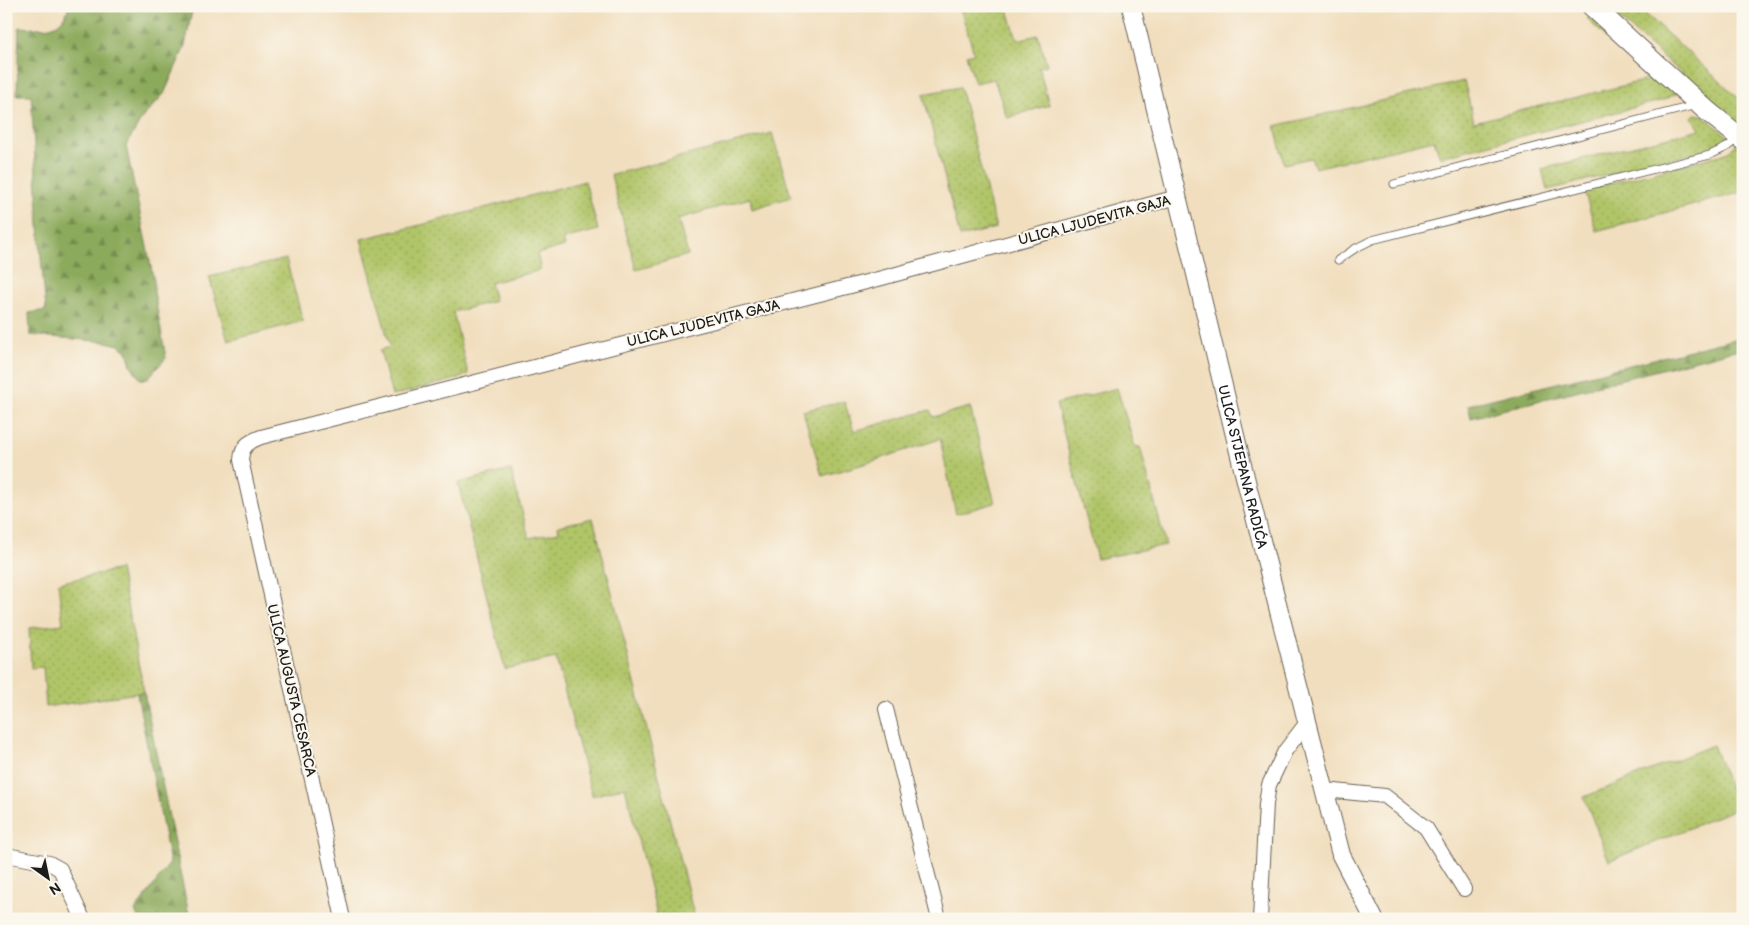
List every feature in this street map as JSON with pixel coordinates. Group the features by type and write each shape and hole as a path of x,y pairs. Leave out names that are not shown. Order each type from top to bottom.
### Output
{"main road":[{"path":"1592,6 1700,104 1741,138"}],"street":[{"name":"ULICA STJEPANA RADIĆA","path":"1131,6 1248,489 1341,855 1374,919"},
{"name":"ULICA LJUDEVITA GAJA","path":"241,460 242,450 249,442 261,437 882,278 1177,197"},
{"name":"ULICA AUGUSTA CESARCA","path":"241,460 343,919"},
{"path":"886,709 938,919"},
{"path":"1260,919 1266,804 1269,785 1285,751 1308,721"},
{"path":"1325,790 1385,796 1426,828 1464,889"},
{"path":"6,855 49,863 60,868 83,919"}],"lane":[{"path":"1394,184 1700,104"},
{"path":"1338,260 1372,240 1710,155 1741,138"}],"green space":[{"path":"69,6 193,6 185,46 164,94 142,118 126,146 154,281 154,292 166,358 147,379 140,379 131,365 127,351 119,345 106,342 30,335 29,313 46,310 31,95 17,95 19,27 43,28 56,25 61,21"},
{"path":"976,6 1007,6 1017,40 1038,35 1047,65 1039,67 1049,105 1007,118 994,79 975,83 966,55 974,53 961,11"},
{"path":"1605,6 1637,6 1743,102 1743,128"},
{"path":"1596,14 1679,92 1664,100 1440,157 1434,140 1315,168 1311,158 1284,164 1275,126 1464,81 1474,122 1651,79 1587,19"},
{"path":"960,87 996,228 960,237 923,94"},
{"path":"1695,114 1702,115 1730,138 1724,146 1547,190 1542,169 1700,129 1692,118"},
{"path":"772,133 791,197 752,209 750,198 678,219 688,255 636,270 611,175"},
{"path":"1735,145 1743,147 1743,192 1596,231 1584,190 1720,155 1729,152"},
{"path":"585,181 598,230 563,239 565,246 537,254 541,270 490,283 495,301 453,312 468,374 460,378 392,396 380,350 390,347 361,239"},
{"path":"286,259 303,321 228,341 209,277"},
{"path":"1743,337 1743,348 1471,418 1468,405"},
{"path":"1117,388 1135,447 1140,447 1166,545 1097,559 1056,404"},
{"path":"844,401 854,431 930,410 933,417 970,407 995,503 956,514 940,439 822,476 803,411"},
{"path":"511,470 529,538 559,532 558,526 593,518 695,919 658,919 625,787 592,796 556,658 505,669 458,483"},
{"path":"120,569 144,692 46,707 43,667 31,668 29,628 63,624 58,583"},
{"path":"144,692 190,919 139,919 135,911 170,863 137,694"},
{"path":"1713,745 1738,808 1609,861 1584,797"}]}
